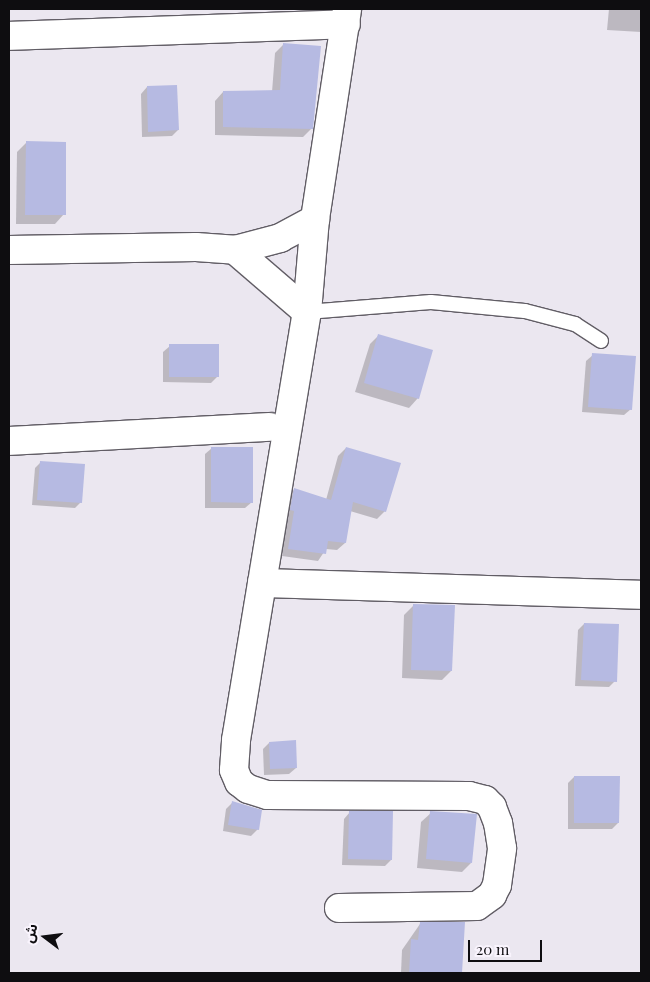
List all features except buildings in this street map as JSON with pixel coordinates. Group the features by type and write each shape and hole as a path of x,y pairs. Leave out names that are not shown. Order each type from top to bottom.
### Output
{"street":[{"path":"9,36 346,16 315,219 307,312 236,740 234,770 239,782 248,790 266,795 469,796 484,800 492,807 498,824 502,848 497,885 492,895 477,906 339,908"},
{"path":"9,250 196,247 235,250 280,238 315,219"},
{"path":"235,250 307,312"},
{"path":"9,442 270,427"},
{"path":"262,583 641,595"}],"lane":[{"path":"307,312 431,302 497,308 526,311 575,324 601,341"}]}
